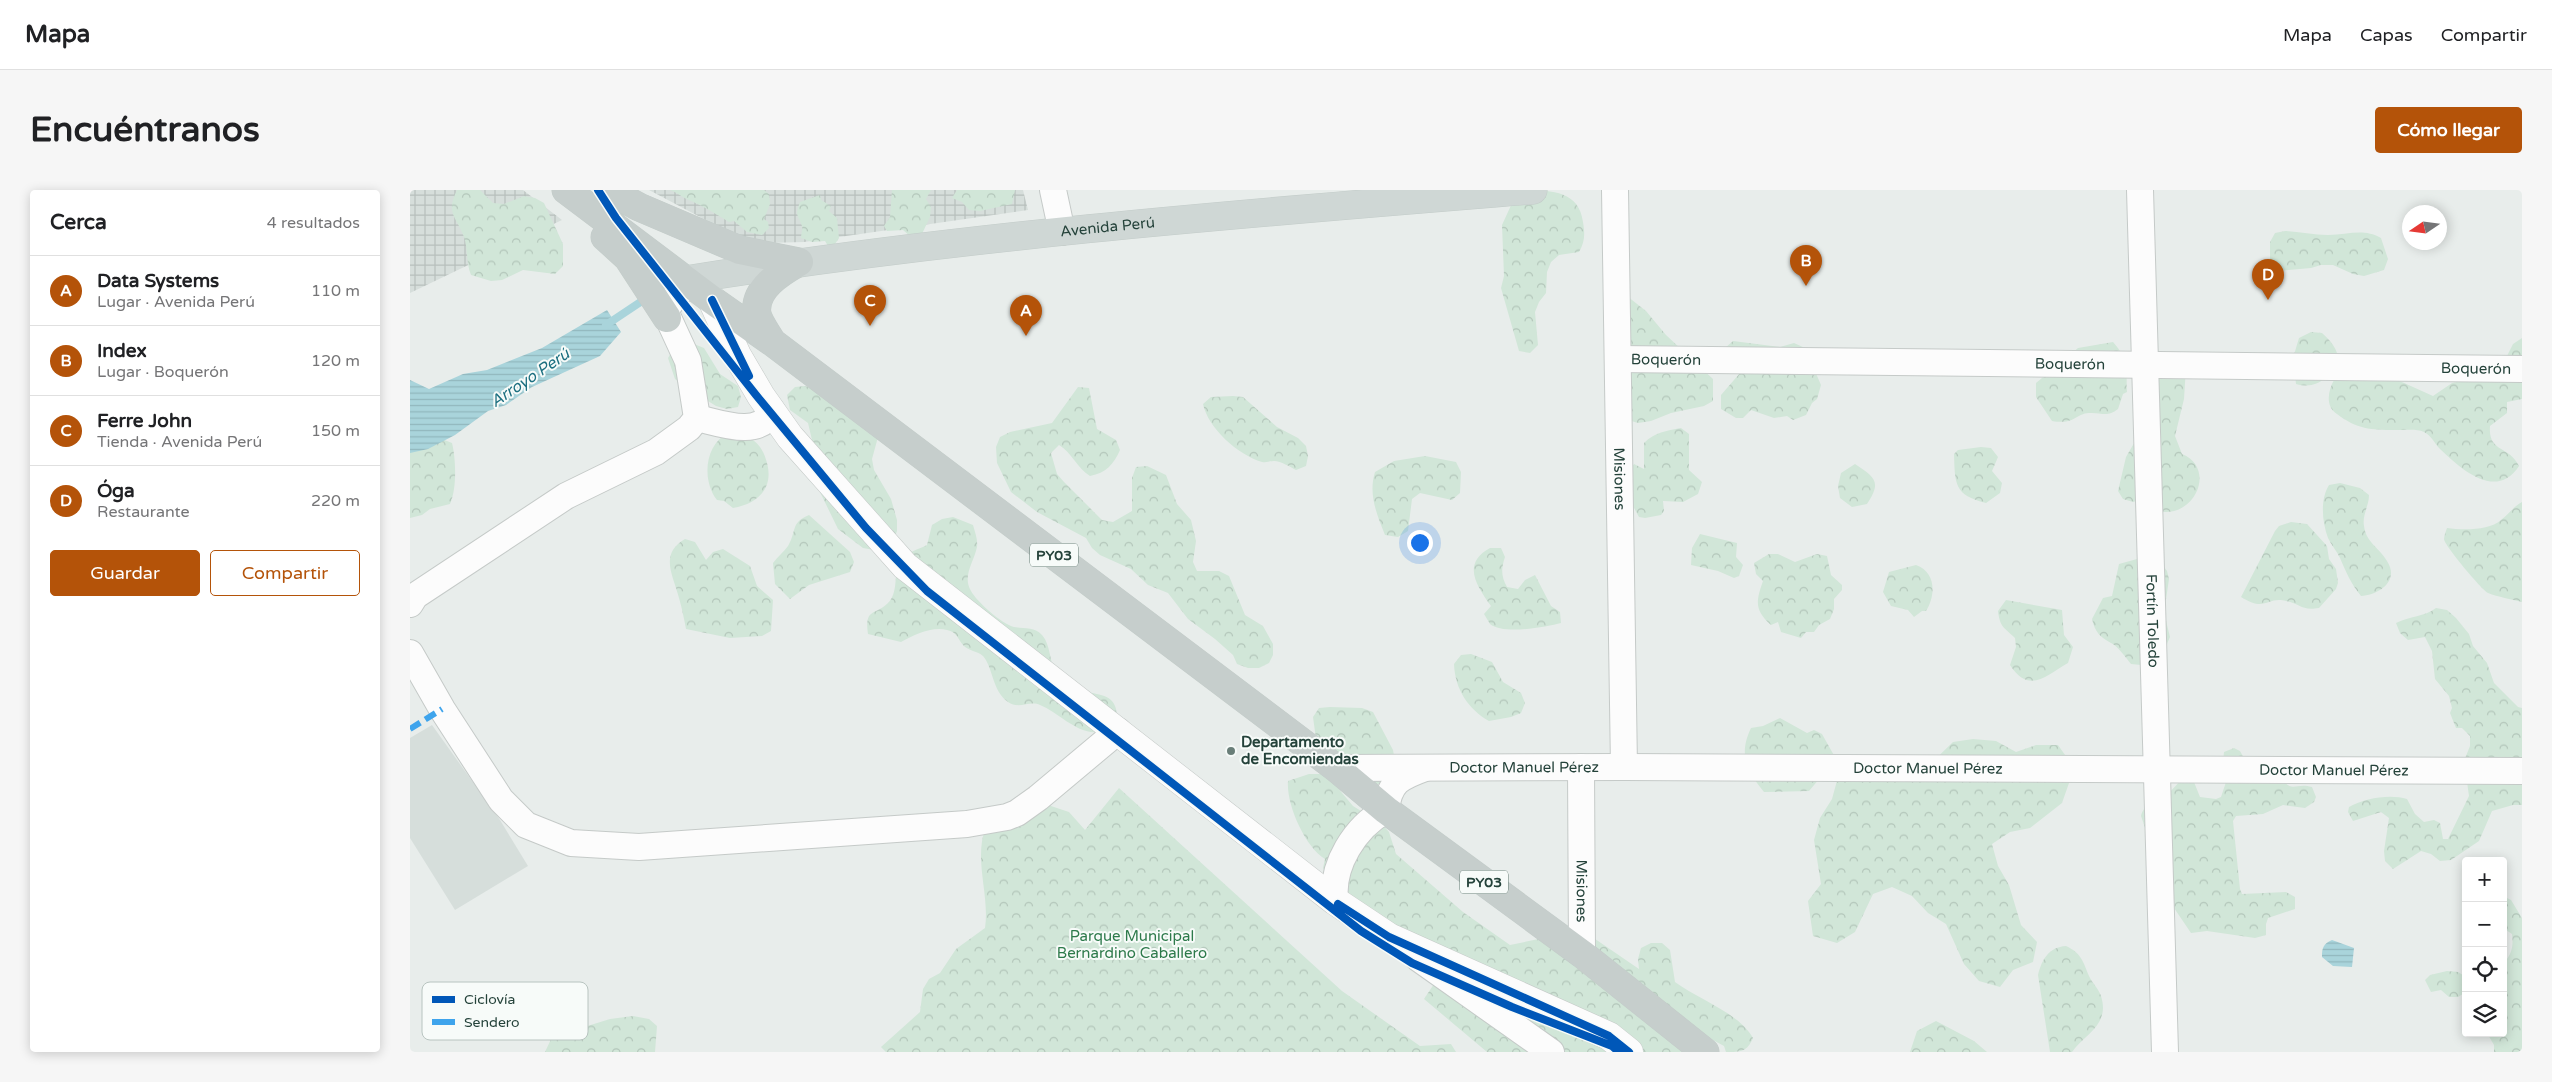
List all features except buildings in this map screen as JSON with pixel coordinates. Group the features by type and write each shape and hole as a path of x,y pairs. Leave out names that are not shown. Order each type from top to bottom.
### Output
{"highway":[{"path":"551,190 628,258 667,318"},
{"name":"PY03","path":"566,190 712,300 772,342 1336,768 1386,810 1582,954 1706,1052"},
{"path":"608,190 639,207 740,250 799,262"},
{"path":"772,342 757,316 760,294 783,271 799,262"}],"main road":[{"name":"Avenida Perú","path":"687,281 799,262 1062,232 1450,193 1533,190"}],"street":[{"path":"1053,190 1062,232"},
{"name":"Misiones","path":"1615,190 1624,767"},
{"name":"Fortín Toledo","path":"2140,190 2165,1052"},
{"path":"410,604 415,596 566,496 656,452 689,428 697,418 688,361 667,318 666,308 687,281"},
{"path":"712,300 737,355 790,436 905,566 1335,901 1551,1052"},
{"name":"Boquerón","path":"1618,359 2522,369"},
{"path":"697,418 744,427 760,426 768,420 772,411"},
{"path":"410,653 442,710 501,800 526,826 571,843 639,846 968,824 1007,817 1038,798 1118,731"},
{"path":"1335,901 1333,886 1335,872 1356,835 1371,818 1386,810 1387,795 1398,780 1427,767"},
{"name":"Misiones","path":"1581,767 1582,954"},
{"name":"Doctor Manuel Pérez","path":"1336,768 1624,767 2522,771"},
{"path":"1389,937 1609,1036 1629,1052"}],"shaded area":[{"path":"410,190 523,190 562,220 410,293"},
{"path":"649,190 1023,190 1028,210 804,242 766,243 736,236"},
{"path":"432,725 500,820 528,866 455,910 410,838 410,738"}],"green space":[{"path":"457,190 480,190 493,203 504,204 524,196 535,198 544,203 563,244 563,266 555,274 523,270 502,280 491,281 471,275 464,237 452,210"},
{"path":"670,190 764,190 769,194 770,204 764,219 768,222 769,228 762,235 747,232 734,221 729,222"},
{"path":"892,190 931,190 926,199 931,207 930,217 921,236 911,237 903,230 887,231 884,226 890,217"},
{"path":"957,190 1015,190 1012,204 980,211 969,210 962,202 952,198"},
{"path":"1518,190 1541,190 1561,194 1569,198 1580,211 1584,230 1579,252 1559,255 1551,262 1547,272 1546,293 1539,302 1535,312 1538,345 1530,353 1519,351 1501,288 1504,276 1502,225"},
{"path":"820,195 821,200 831,206 829,211 837,218 839,238 833,247 828,246 825,241 812,242 801,238 802,227 797,212 800,202"},
{"path":"2285,231 2323,235 2368,233 2381,238 2388,259 2384,270 2364,276 2353,274 2333,265 2277,271 2270,264 2270,242 2275,233"},
{"path":"1618,289 1646,311 1666,335 1713,379 1713,401 1704,406 1671,413 1651,421 1638,423 1628,420"},
{"path":"2311,332 2322,333 2328,339 2335,349 2339,361 2322,381 2310,385 2296,384 2293,358 2299,338"},
{"path":"2522,338 2522,399 2507,402 2507,413 2490,426 2492,441 2515,459 2519,466 2510,476 2500,481 2489,481 2468,472 2448,457 2429,435 2424,432 2419,430 2360,427 2345,420 2333,411 2329,403 2329,393 2334,380 2393,378 2433,396 2452,383 2485,376 2503,364 2513,344"},
{"path":"1733,341 1780,347 1794,343 1805,348 1821,385 1817,399 1812,403 1806,415 1793,420 1787,416 1774,418 1751,410 1743,418 1736,418 1721,409 1721,395 1740,373 1725,348"},
{"path":"2113,342 2125,360 2127,371 2127,392 2123,394 2118,409 2107,414 2084,414 2066,422 2052,421 2036,397 2036,383 2078,348"},
{"path":"694,344 704,348 720,374 738,386 741,397 738,407 727,409 716,406 675,379 668,358 673,350"},
{"path":"2186,367 2184,399 2175,436 2182,454 2193,461 2198,470 2199,481 2197,491 2191,501 2182,508 2170,512 2157,511 2140,500 2133,502 2123,499 2118,491 2126,457 2137,438 2133,425 2138,417 2132,379 2134,373"},
{"path":"805,386 847,400 878,437 872,459 874,470 891,499 897,520 897,531 894,539 874,550 863,548 838,529 819,490 808,423 790,410 787,395 795,387"},
{"path":"1078,387 1089,388 1097,429 1116,440 1120,450 1109,467 1101,473 1090,476 1059,445 1051,453 1057,474 1102,520 1113,522 1132,511 1132,478 1136,467 1147,466 1166,475 1177,504 1191,520 1196,541 1193,562 1197,571 1219,571 1229,576 1245,615 1263,626 1273,644 1273,655 1269,663 1259,668 1248,668 1237,664 1233,655 1188,619 1168,593 1148,585 1131,569 1100,555 1092,548 1086,538 1037,512 1011,492 997,463 996,447 1000,437 1010,432 1052,423"},
{"path":"1211,397 1243,397 1277,427 1298,438 1306,446 1308,456 1306,466 1296,470 1277,461 1262,462 1243,453 1225,439 1211,422 1203,404"},
{"path":"1681,428 1689,434 1689,470 1702,482 1698,494 1683,502 1663,501 1664,511 1661,515 1645,518 1639,517 1632,504 1628,490 1627,484 1630,470 1634,464 1644,469 1644,443 1648,439 1661,432"},
{"path":"427,433 452,443 455,465 454,490 450,504 430,509 422,515 410,518 410,435"},
{"path":"728,433 748,437 756,443 764,455 769,472 766,488 762,494 749,503 733,508 724,501 717,500 712,492 708,474 710,454 720,439"},
{"path":"1981,447 1991,448 1998,457 1992,471 2002,483 2000,493 1986,503 1975,500 1962,492 1958,487 1955,473 1954,454 1958,450"},
{"path":"1425,456 1456,462 1461,472 1460,493 1452,500 1420,493 1412,499 1408,531 1398,537 1385,535 1376,512 1373,496 1372,488 1375,472 1394,461"},
{"path":"1855,464 1872,477 1875,485 1872,496 1867,504 1852,507 1840,498 1838,486 1841,473"},
{"path":"2340,483 2360,488 2369,495 2364,518 2365,532 2370,541 2384,556 2390,568 2391,575 2386,586 2368,595 2361,596 2354,586 2326,532 2323,518 2324,497 2329,485"},
{"path":"2522,502 2522,602 2488,593 2450,550 2444,539 2447,528 2483,528 2496,524"},
{"path":"809,515 850,552 854,562 850,572 809,585 790,599 775,584 773,563 791,541 796,524"},
{"path":"953,517 973,525 977,547 968,574 968,580 974,596 1003,622 1014,627 1033,629 1039,632 1045,640 1059,677 1079,689 1109,698 1115,706 1116,717 1114,723 1108,728 1096,732 1080,729 1040,705 1016,705 1008,702 999,692 983,656 965,647 955,634 950,631 941,629 929,630 901,642 868,634 869,616 889,602 892,597 900,560 909,553 927,545 932,525 942,519"},
{"path":"2291,522 2307,524 2327,546 2329,559 2336,569 2338,583 2336,589 2319,608 2305,608 2280,600 2256,604 2241,597 2275,531 2279,526"},
{"path":"1700,534 1737,543 1736,557 1743,565 1739,576 1734,578 1718,571 1691,565 1692,548"},
{"path":"685,539 695,542 706,560 713,552 723,549 750,566 757,586 773,600 771,631 762,636 730,638 686,629 670,566 672,551"},
{"path":"1490,548 1501,548 1505,557 1502,572 1507,587 1518,589 1525,580 1535,575 1551,606 1560,612 1561,623 1514,630 1490,624 1484,614 1491,606 1477,583 1474,576 1474,568 1481,554"},
{"path":"1769,554 1778,554 1795,562 1817,554 1827,556 1831,575 1842,585 1842,590 1834,599 1834,609 1830,619 1819,625 1814,632 1806,632 1801,638 1781,632 1778,622 1771,625 1765,620 1759,610 1758,600 1763,581 1756,574 1754,563"},
{"path":"2155,554 2167,571 2169,579 2164,613 2170,637 2166,646 2141,665 2131,664 2122,652 2098,634 2092,619 2103,598 2112,596 2119,564"},
{"path":"1916,565 1923,568 1931,578 1933,591 1926,611 1922,611 1914,617 1908,610 1891,606 1883,592 1889,572"},
{"path":"2006,600 2062,610 2064,635 2073,647 2068,663 2038,680 2024,679 2017,674 2010,665 2016,647 2015,638 2001,624 1998,611"},
{"path":"2436,608 2447,610 2456,618 2469,634 2473,646 2487,663 2494,683 2518,707 2522,708 2522,805 2513,805 2492,811 2479,841 2451,860 2440,861 2431,854 2421,851 2393,869 2385,861 2384,851 2389,818 2381,812 2353,821 2348,812 2349,807 2362,801 2378,798 2393,797 2407,799 2415,814 2424,822 2434,820 2440,823 2443,839 2448,839 2469,796 2464,761 2470,746 2470,736 2462,728 2456,728 2450,713 2452,708 2449,696 2435,679 2432,651 2425,637 2408,640 2400,633 2396,623 2427,613"},
{"path":"1471,654 1492,662 1503,682 1521,693 1525,703 1521,713 1489,721 1469,704 1457,682 1454,664 1461,655"},
{"path":"1319,708 1362,708 1373,712 1393,750 1395,761 1389,781 1379,784 1366,783 1316,739 1313,717"},
{"path":"1780,718 1807,733 1814,730 1822,734 1836,759 1809,791 1764,792 1749,770 1746,762 1745,746 1751,728 1763,726"},
{"path":"1973,739 1996,741 2016,752 2036,745 2058,745 2070,762 2069,783 2062,803 2030,828 2010,832 1992,844 1998,866 2009,885 2021,925 2037,942 2033,962 2013,970 2000,987 1979,981 1964,964 1946,924 1928,913 1912,896 1892,887 1873,894 1855,932 1837,943 1813,936 1808,901 1821,884 1814,840 1820,818 1832,799 1838,777 1889,765 1901,782 1920,774 1953,742"},
{"path":"2234,748 2240,751 2245,760 2281,775 2287,785 2312,787 2316,797 2314,802 2305,808 2283,805 2263,814 2236,816 2233,821 2242,894 2286,892 2295,897 2295,909 2268,918 2266,935 2255,938 2207,931 2191,933 2172,905 2141,816 2148,805 2163,797 2184,778 2194,782 2200,797 2216,799 2221,797 2226,782 2223,762 2224,752"},
{"path":"1309,774 1321,774 1332,781 1353,806 1382,824 1389,832 1396,854 1463,912 1510,945 1582,930 1639,969 1638,959 1641,948 1651,943 1662,943 1670,950 1675,982 1738,1021 1753,1038 1751,1043 1746,1049 1731,1052 1726,1052 1724,1046 1711,1039 1719,1052 1487,1052 1424,999 1452,957 1411,937 1335,887 1323,868 1325,859 1310,845 1298,824 1290,801 1288,781"},
{"name":"Parque Municipal Bernardino Caballero","path":"1119,788 1342,991 1420,1046 1451,1044 1456,1052 886,1052 881,1047 920,1012 923,989 929,979 940,973 956,949 985,928 986,915 981,851 986,827 1048,805 1069,812 1085,830"},
{"path":"2507,898 2511,900 2522,918 2522,1052 2494,1052 2494,1045 2489,1037 2507,1037 2507,959 2511,950 2512,934 2507,931"},
{"path":"2066,946 2081,958 2090,979 2099,991 2103,1006 2102,1014 2095,1028 2072,1052 2050,1052 2038,975 2047,955 2055,949"},
{"path":"2447,971 2458,972 2462,974 2462,994 2458,997 2449,997 2441,990 2431,992 2425,980 2430,975"},
{"path":"633,1016 649,1019 657,1026 655,1052 545,1052 551,1040 588,1040 588,1026 610,1019"},
{"path":"1936,1021 1974,1041 1987,1052 1910,1052 1917,1031"}],"water":[{"path":"607,310 621,332 600,356 532,387 506,405 488,411 455,435 428,449 410,453 410,380 429,389 463,374 487,370 542,348"},
{"path":"2332,940 2354,948 2352,967 2333,966 2322,957 2324,947"}],"waterway":[{"name":"Arroyo Perú","path":"606,325 642,301"}],"marked path":[{"path":"410,729 442,709"}],"cycle path":[{"path":"598,190 616,218 756,395 866,528 927,591 1361,931 1412,963 1512,1007 1612,1046 1619,1052"},
{"path":"712,300 749,376"},
{"path":"1338,904 1389,937 1609,1036 1629,1052"}],"place":[{"name":"Index","path":"1806,286"},
{"name":"Óga","path":"2268,300"},
{"name":"Ferre John","path":"870,326"},
{"name":"Data Systems","path":"1026,336"},
{"name":"Departamento de Encomiendas","path":"1231,751"}]}
